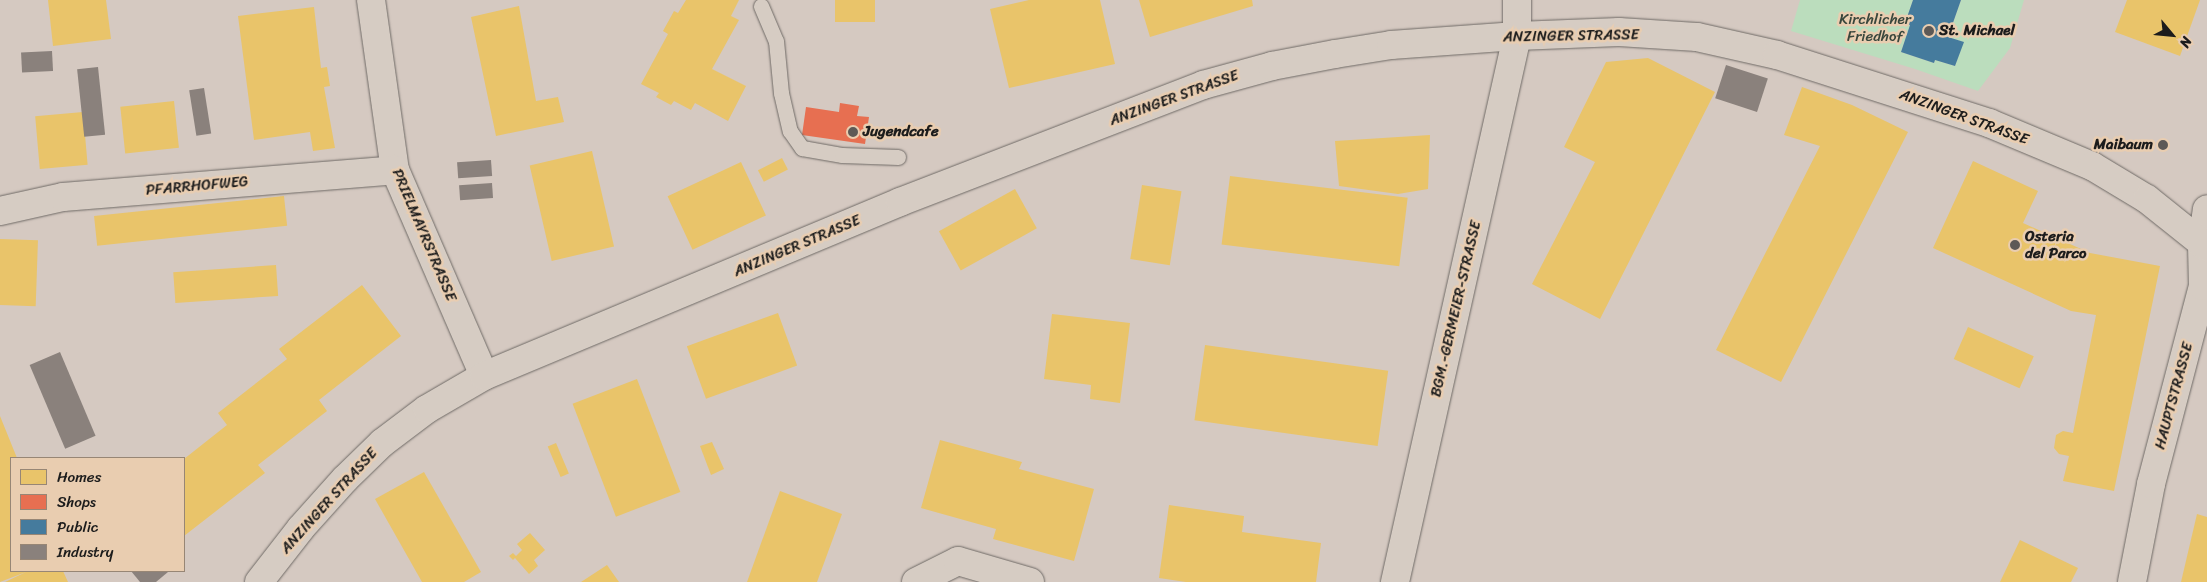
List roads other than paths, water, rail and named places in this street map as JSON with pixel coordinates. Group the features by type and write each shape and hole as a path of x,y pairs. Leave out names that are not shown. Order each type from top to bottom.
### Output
{"street":[{"name":"PRIELMAYRSTRASSE","path":"371,0 395,170 484,376"},
{"name":"BGM.-GERMEIER-STRASSE","path":"1395,582 1516,36 1517,0"},
{"name":"ANZINGER STRASSE","path":"258,582 301,528 345,479 382,443 427,409 484,376 900,202 1214,81 1272,66 1382,46 1516,36 1619,32 1697,38 1777,55 1989,123 2092,166 2147,199 2205,246"},
{"name":"PFARRHOFWEG","path":"0,211 63,196 395,170"},
{"name":"HAUPTSTRASSE","path":"2132,582 2151,484 2203,286 2207,209"},
{"path":"916,582 958,560 1030,582"}],"lane":[{"path":"761,6 776,42 781,93 790,131 802,148 842,155 898,157"}],"place":[{"name":"St. Michael","path":"1929,31"},
{"name":"Jugendcafe","path":"853,132"},
{"name":"Maibaum","path":"2163,145"},
{"name":"Osteria del Parco","path":"2015,245"}],"park label":[{"name":"Kirchlicher Friedhof","path":"1875,28"}]}
